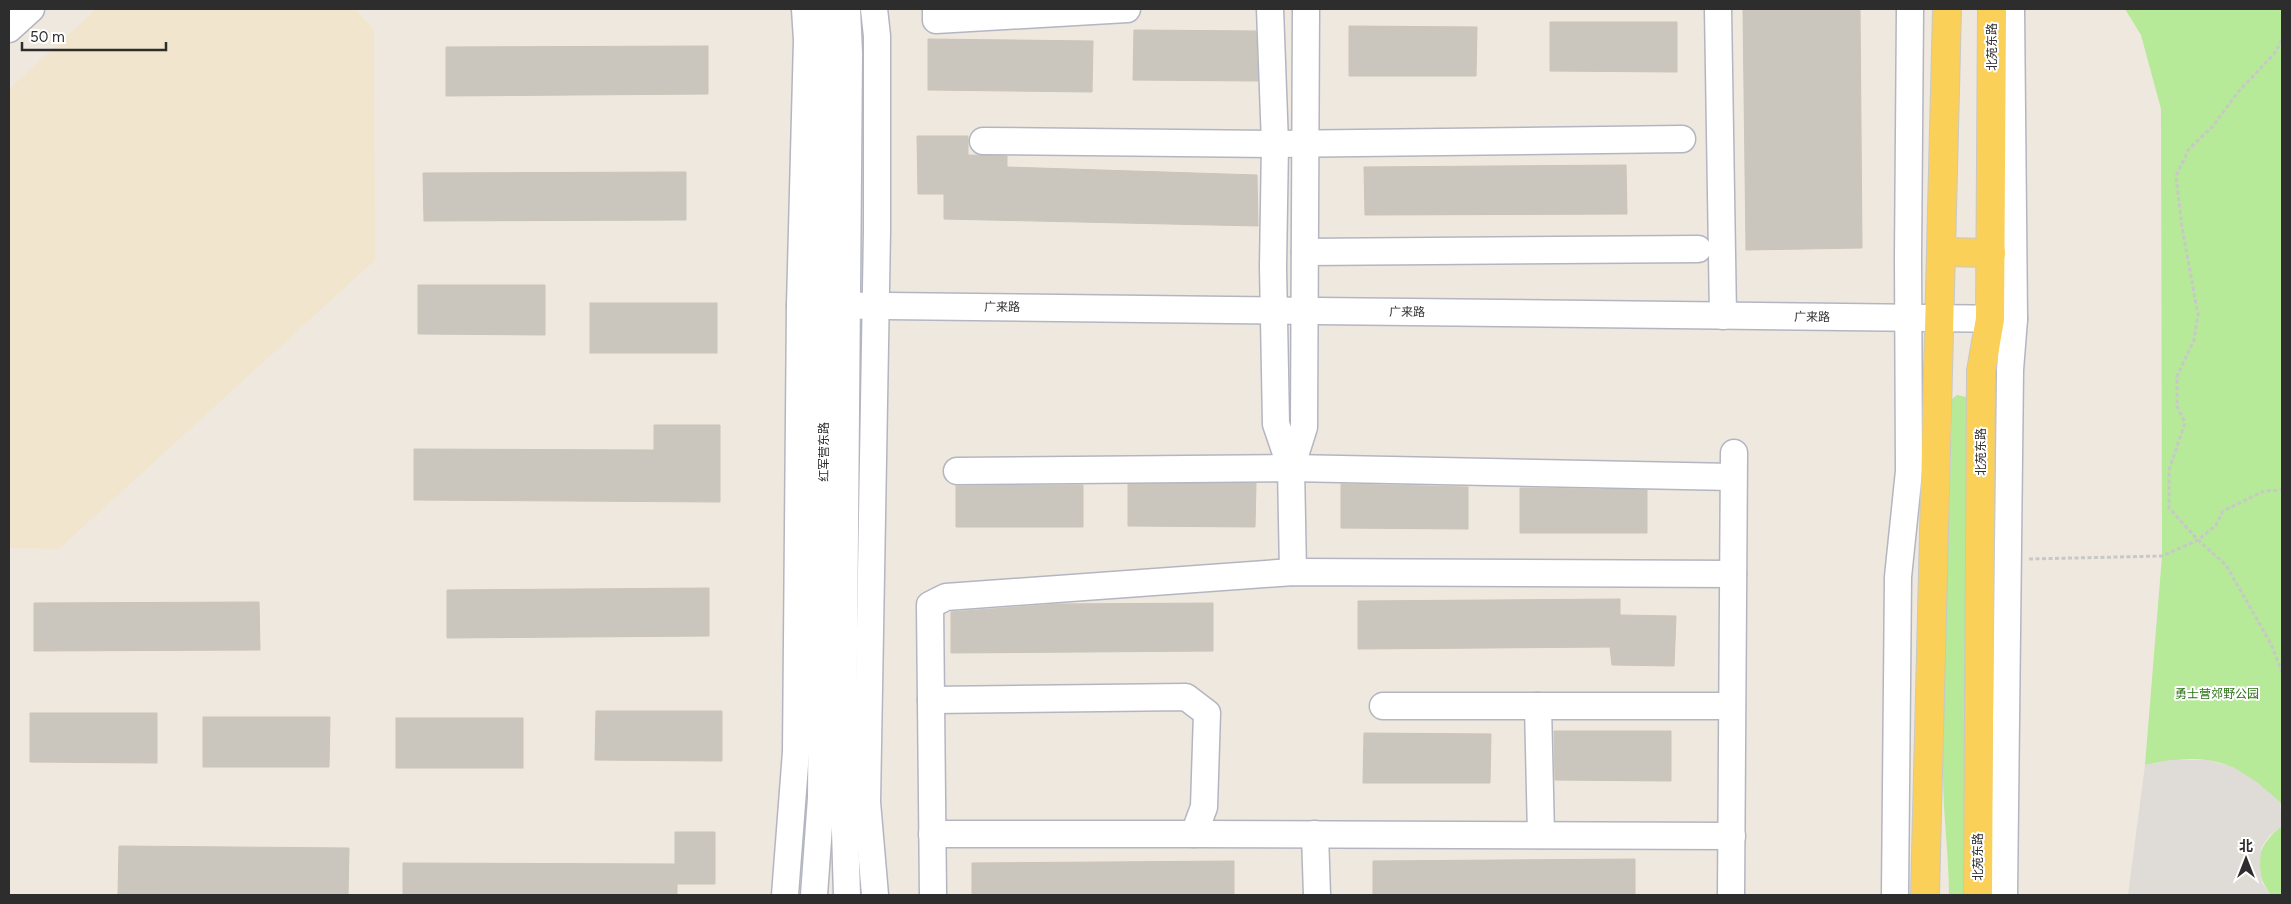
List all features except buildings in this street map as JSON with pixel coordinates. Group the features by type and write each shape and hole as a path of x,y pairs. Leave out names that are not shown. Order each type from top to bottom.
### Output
{"main road":[{"path":"1925,895 1947,9"},
{"name":"北苑东路","path":"1978,895 1981,390 1982,371 2002,319 1990,253 1992,9"},
{"path":"1941,252 1990,253"},
{"path":"1937,389 1981,390"}],"street":[{"path":"9,29 31,9"},
{"path":"785,895 796,752 824,305 805,9"},
{"name":"红军营东路","path":"814,895 821,798 827,9"},
{"name":"红军营东路","path":"847,9 849,52 824,305 844,767 847,895"},
{"path":"874,9 877,36 876,306 867,802 875,895"},
{"path":"936,9 936,20 1127,9"},
{"path":"1270,9 1275,144 1273,267 1276,424 1291,468 1293,572"},
{"path":"1291,468 1304,427 1306,9"},
{"path":"1718,9 1723,316"},
{"path":"1895,895 1898,578 1909,472 1910,9"},
{"path":"2004,895 2010,370 2002,319 2011,9"},
{"path":"983,141 1275,144 1682,139"},
{"path":"1305,252 1698,249"},
{"name":"广来路","path":"824,305 2002,319"},
{"path":"957,471 1733,465 1731,895"},
{"path":"932,895 930,605 946,597 1293,572 1733,574"},
{"path":"931,700 1186,697 1207,713 1204,807 1194,834"},
{"path":"1382,706 1732,706"},
{"path":"1538,706 1541,835"},
{"path":"932,834 1732,836"},
{"path":"1315,834 1317,895"}],"path":[{"path":"2282,40 2274,54 2238,92 2213,126 2189,149 2176,176 2182,227 2198,315 2194,340 2177,376 2177,406 2185,423 2169,470 2169,508 2198,540 2226,565 2271,644 2282,672"},
{"path":"2008,560 2162,556 2198,540 2216,526 2223,511 2264,491 2282,490"},
{"path":"2279,663 2282,659"}],"shaded area":[{"path":"96,9 355,9 374,30 375,260 59,549 9,548 9,89"},
{"path":"2169,760 2207,760 2233,767 2257,782 2280,802 2282,826 2269,836 2261,848 2262,883 2271,895 2128,895 2145,765"}],"green space":[{"name":"勇士营郊野公园","path":"2125,9 2282,9 2282,808 2280,802 2251,779 2223,764 2201,759 2190,759 2145,765 2162,556 2161,109 2141,35"},
{"path":"1957,395 1966,397 1967,402 1966,528 1969,640 1968,895 1949,895 1943,789 1944,680 1952,399"},
{"path":"2282,826 2282,895 2271,895 2261,876 2259,858 2266,841"}]}
